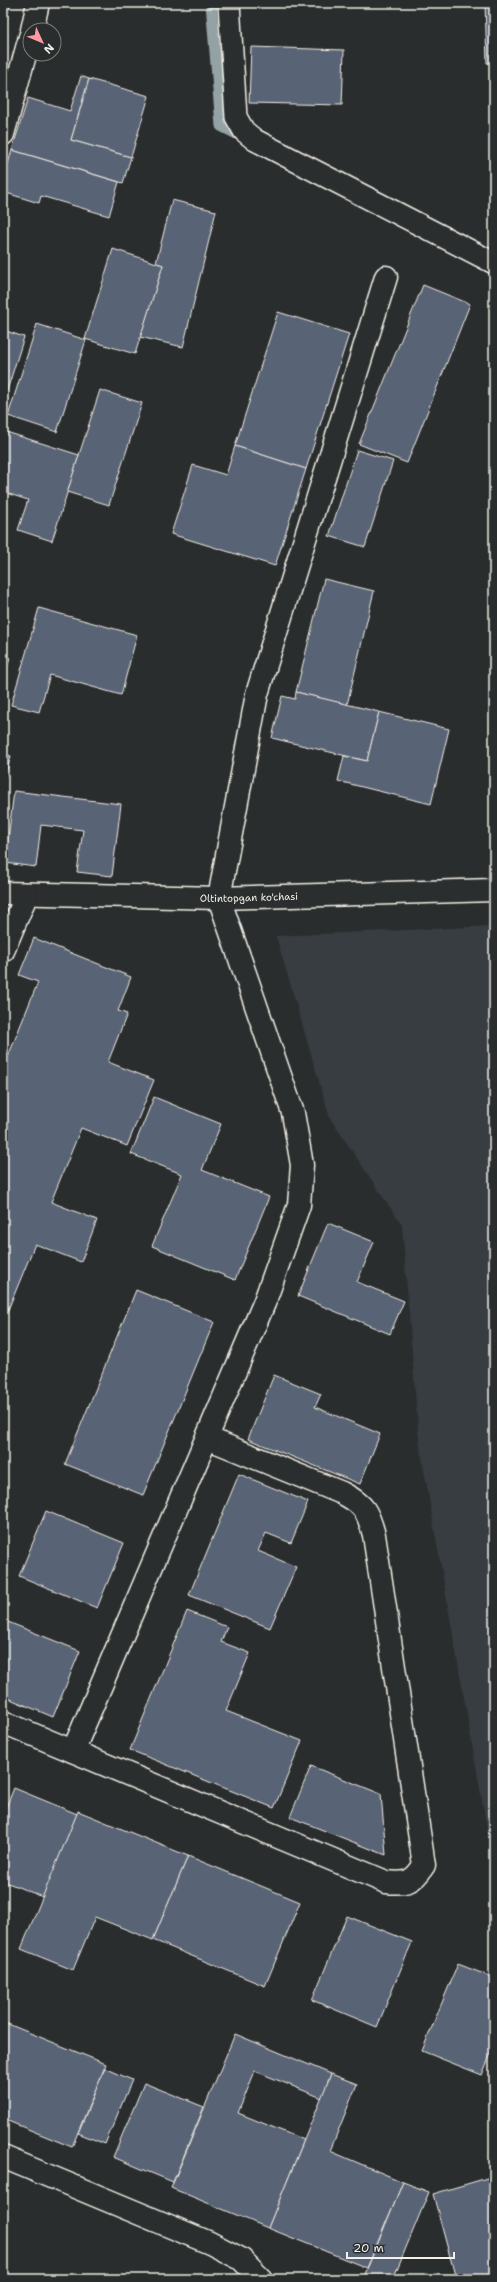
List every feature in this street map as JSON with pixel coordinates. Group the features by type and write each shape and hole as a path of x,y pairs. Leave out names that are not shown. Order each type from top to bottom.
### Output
{"street":[{"path":"34,22 38,3"},
{"path":"3,134 23,62"},
{"path":"73,1751 265,1301 300,1205 302,1165 293,1113 219,898 257,694 386,278"},
{"name":"Oltintopgan ko'chasi","path":"3,893 219,898 494,890"},
{"path":"3,951 27,894"},
{"path":"3,1722 386,1882 404,1884 417,1876 424,1864 374,1535 368,1514 358,1501 342,1492 207,1438"},
{"path":"3,2158 210,2243 241,2259 260,2279"}],"lane":[{"path":"229,3 233,99 236,117 244,131 262,143 494,262"}],"shaded area":[{"path":"494,926 494,1869 419,1441 402,1225 330,1118 276,936"}],"building":[{"path":"3,3 10,3 9,7 3,6"},
{"path":"485,3 494,3 494,63 487,63"},
{"path":"3,6 9,7 3,37"},
{"path":"251,47 344,50 342,105 249,103"},
{"path":"81,76 89,79 71,140 131,157 123,183 12,150 28,98 70,111"},
{"path":"89,79 149,96 131,157 71,140"},
{"path":"12,150 119,182 109,216 41,196 39,203 3,192 3,181"},
{"path":"172,200 216,211 183,347 140,337 163,265 156,263"},
{"path":"113,249 163,265 135,354 85,339"},
{"path":"423,285 470,304 407,463 359,444"},
{"path":"278,312 349,334 306,469 235,446"},
{"path":"37,324 86,340 57,432 8,416"},
{"path":"3,330 24,337 3,403"},
{"path":"100,390 142,403 109,505 67,492"},
{"path":"3,431 79,455 52,541 18,530 28,500 3,492"},
{"path":"235,446 306,469 275,566 171,534 193,465 226,475"},
{"path":"357,450 393,461 365,547 329,536"},
{"path":"324,579 374,591 347,705 296,692"},
{"path":"39,608 137,635 121,695 50,675 39,712 11,705"},
{"path":"3,656 10,658 3,681"},
{"path":"296,692 379,712 367,761 272,738 282,696 295,699"},
{"path":"379,712 449,729 431,804 338,781 344,756 367,761"},
{"path":"3,754 11,756 3,783"},
{"path":"14,791 121,804 112,876 77,872 83,830 41,825 36,867 5,863"},
{"path":"34,938 131,977 118,1011 127,1014 108,1062 154,1080 127,1146 81,1128 51,1202 97,1220 81,1262 35,1244 3,1322 3,1069 38,982 19,975"},
{"path":"154,1097 221,1124 202,1170 269,1197 235,1280 152,1246 182,1174 131,1154"},
{"path":"328,1223 374,1242 357,1282 404,1301 390,1334 298,1296"},
{"path":"136,1290 214,1322 143,1495 65,1464"},
{"path":"274,1375 321,1394 315,1407 380,1434 360,1484 248,1439"},
{"path":"239,1474 308,1502 291,1543 266,1533 258,1551 296,1567 270,1628 189,1595"},
{"path":"46,1511 124,1543 97,1608 19,1576"},
{"path":"187,1611 227,1627 221,1642 250,1653 226,1711 302,1741 274,1808 130,1750"},
{"path":"3,1620 80,1651 53,1717 3,1696"},
{"path":"311,1766 381,1794 386,1855 290,1817"},
{"path":"14,1788 77,1814 43,1897 3,1881 3,1815"},
{"path":"78,1811 188,1856 153,1940 95,1917 73,1970 21,1949"},
{"path":"188,1856 300,1902 265,1986 153,1940"},
{"path":"347,1916 412,1942 377,2027 312,2000"},
{"path":"458,1964 494,1978 494,2046 482,2075 422,2051"},
{"path":"3,2022 106,2064 72,2147 3,2119"},
{"path":"235,2034 331,2074 322,2098 255,2071 238,2113 304,2140 268,2228 171,2188"},
{"path":"105,2068 132,2080 105,2144 78,2133"},
{"path":"331,2074 357,2084 330,2151 403,2182 367,2268 268,2228"},
{"path":"144,2083 204,2107 173,2182 113,2157"},
{"path":"494,2176 494,2279 456,2279 433,2194"},
{"path":"403,2182 429,2192 393,2279 363,2279"}],"waterway":[{"path":"211,3 221,126 245,138"}]}
